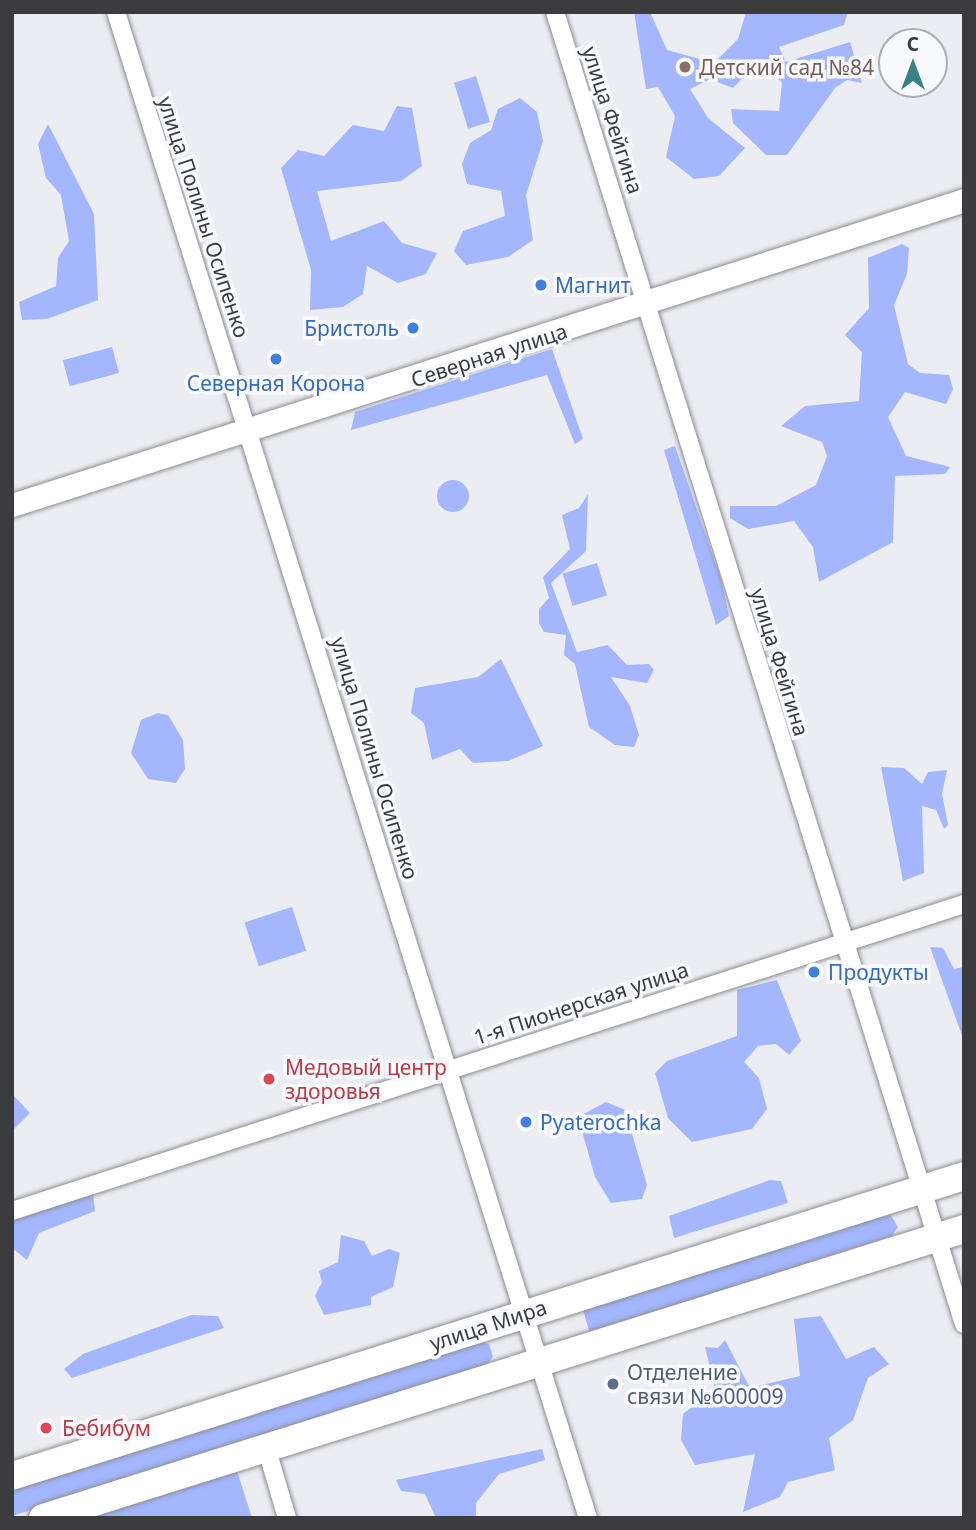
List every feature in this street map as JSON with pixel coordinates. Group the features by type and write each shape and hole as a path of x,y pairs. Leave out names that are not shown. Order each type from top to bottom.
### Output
{"main road":[{"name":"улица Мира","path":"12,1476 964,1176"},
{"path":"43,1518 267,1450 951,1233"}],"street":[{"name":"улица Полины Осипенко","path":"116,12 528,1312 588,1518"},
{"name":"улица Фейгина","path":"555,12 923,1188 951,1233 964,1324"},
{"name":"Северная улица","path":"12,505 248,433 964,200"},
{"name":"1-я Пионерская улица","path":"12,1211 964,904"},
{"path":"267,1450 287,1518"}],"shaded area":[{"path":"634,12 650,12 667,50 714,63 738,39 746,12 848,12 844,25 779,47 786,62 850,42 862,83 847,80 835,88 787,155 766,155 733,123 731,109 779,111 782,83 772,71 749,71 733,88 710,79 690,89 708,118 745,148 719,176 694,179 666,157 675,116 658,87 646,89"},
{"path":"476,76 490,122 468,129 454,83"},
{"path":"520,98 537,112 543,141 526,195 533,240 508,257 466,265 454,251 463,231 505,216 501,191 467,184 462,164 470,143 491,130 498,109"},
{"path":"397,106 412,108 422,166 401,181 317,191 331,241 384,221 402,243 437,253 426,274 398,283 367,266 363,294 343,307 310,310 311,270 281,168 298,150 324,156 353,125 384,131"},
{"path":"48,124 94,214 98,300 47,319 22,320 19,302 56,286 58,258 69,241 61,195 46,178 38,144"},
{"path":"902,244 909,248 907,274 894,305 908,364 920,373 949,375 953,389 946,404 905,392 888,417 906,456 950,467 945,474 895,476 893,542 819,582 813,547 794,521 748,529 730,518 730,506 776,506 816,485 827,456 822,442 781,426 805,406 859,401 862,352 845,335 869,308 868,258"},
{"path":"112,347 119,373 70,386 63,360"},
{"path":"552,349 583,439 575,444 547,375 351,430 355,412"},
{"path":"675,446 722,582 729,616 716,625 664,450"},
{"path":"453,480 464,485 469,496 464,507 453,512 442,507 437,496 442,485"},
{"path":"588,494 586,551 551,583 577,652 608,645 627,665 649,664 654,670 647,683 611,677 630,706 639,735 634,747 615,745 589,727 575,664 564,655 566,635 544,632 539,623 539,609 549,598 543,577 570,549 562,515 579,508"},
{"path":"597,563 607,596 573,606 563,574"},
{"path":"501,659 543,746 508,761 473,763 460,749 432,760 424,723 411,713 415,688 478,677"},
{"path":"158,713 168,715 183,740 185,769 176,783 148,779 131,753 141,720"},
{"path":"881,767 904,768 922,784 928,772 947,770 942,794 948,825 944,829 936,810 922,806 924,873 903,881"},
{"path":"292,907 306,951 259,966 244,922"},
{"path":"930,947 943,948 954,969 964,967 964,1041"},
{"path":"777,980 801,1041 789,1055 776,1044 758,1046 744,1062 759,1078 767,1109 752,1129 692,1142 668,1118 655,1073 667,1061 737,1036 737,990"},
{"path":"12,1094 30,1113 12,1131"},
{"path":"606,1102 625,1110 647,1185 642,1199 611,1203 595,1177 578,1117"},
{"path":"770,1180 781,1181 788,1203 674,1238 669,1216"},
{"path":"93,1193 95,1211 39,1233 27,1260 12,1248 12,1221"},
{"path":"887,1209 898,1227 892,1236 590,1334 581,1303"},
{"path":"341,1235 364,1241 372,1256 389,1249 400,1253 393,1287 371,1297 371,1305 324,1315 315,1296 322,1282 319,1271 338,1262"},
{"path":"191,1315 218,1316 224,1328 72,1378 64,1369 83,1354"},
{"path":"821,1316 846,1359 874,1347 889,1364 868,1378 853,1420 829,1438 835,1470 788,1482 780,1497 743,1512 755,1454 695,1465 681,1440 683,1414 715,1388 705,1347 718,1348 725,1340 750,1388 800,1376 794,1319"},
{"path":"471,1338 489,1344 493,1357 484,1368 12,1516 12,1485"},
{"path":"542,1449 545,1460 499,1474 476,1503 476,1518 436,1518 425,1494 401,1491 396,1480"},
{"path":"237,1471 252,1518 80,1518"}],"place":[{"name":"Детский сад №84","path":"685,67"},
{"name":"Магнит","path":"541,285"},
{"name":"Бристоль","path":"413,328"},
{"name":"Северная Корона","path":"276,359"},
{"name":"Продукты","path":"814,972"},
{"name":"Медовый центр здоровья","path":"269,1079"},
{"name":"Pyaterochka","path":"526,1122"},
{"name":"Отделение связи №600009","path":"613,1384"},
{"name":"Бебибум","path":"46,1428"}]}
